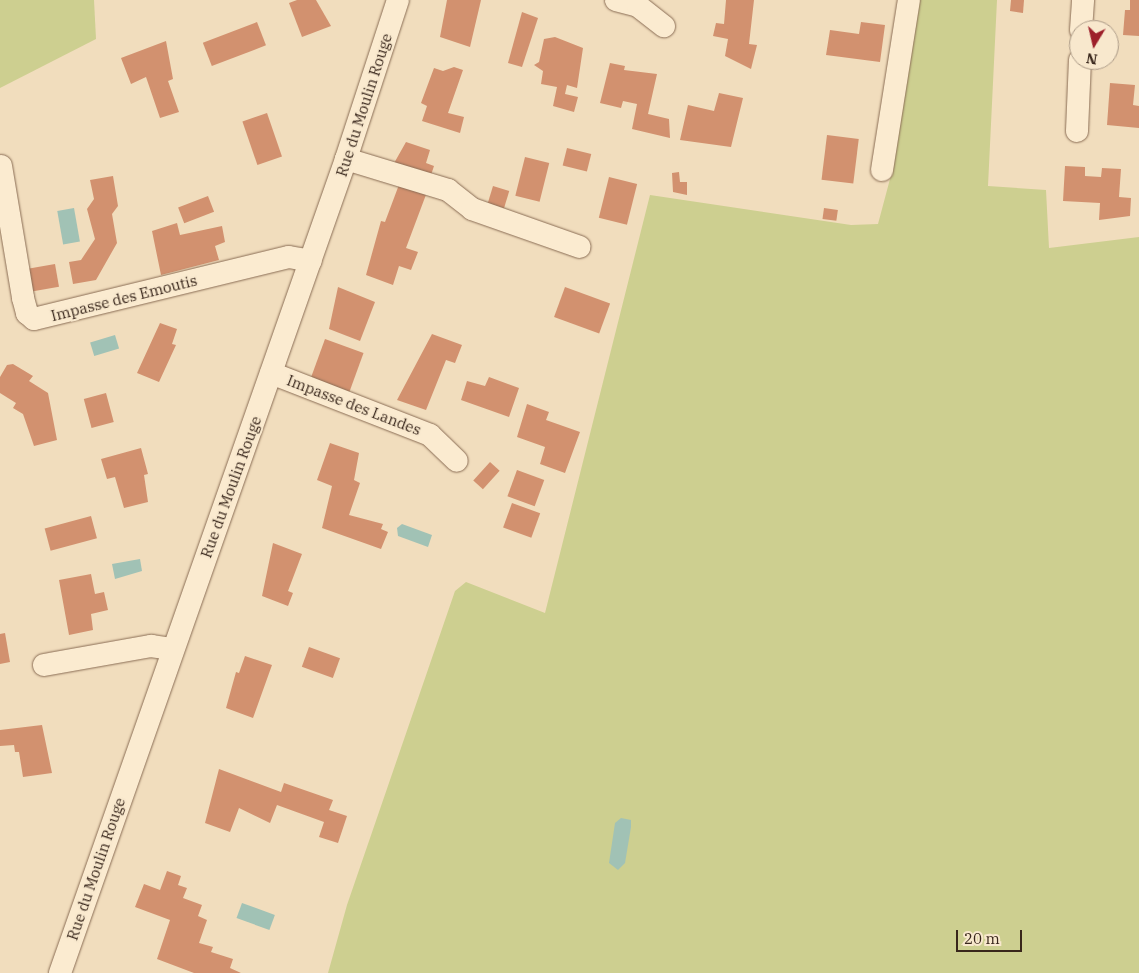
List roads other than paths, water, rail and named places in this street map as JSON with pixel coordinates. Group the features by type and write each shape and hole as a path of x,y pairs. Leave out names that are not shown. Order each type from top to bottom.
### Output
{"street":[{"name":"Rue du Moulin Rouge","path":"60,973 311,261 398,0"},
{"path":"616,0 638,6 664,26"},
{"path":"882,170 909,0"},
{"path":"1082,20 1083,0"},
{"path":"1077,131 1080,70"},
{"path":"346,159 448,190 472,209 580,247"},
{"name":"Impasse des Emoutis","path":"1,166 23,298 27,313 34,320 289,257 311,261"},
{"name":"Impasse des Landes","path":"272,373 430,435 457,461"},
{"path":"44,665 151,646 173,649"}]}
